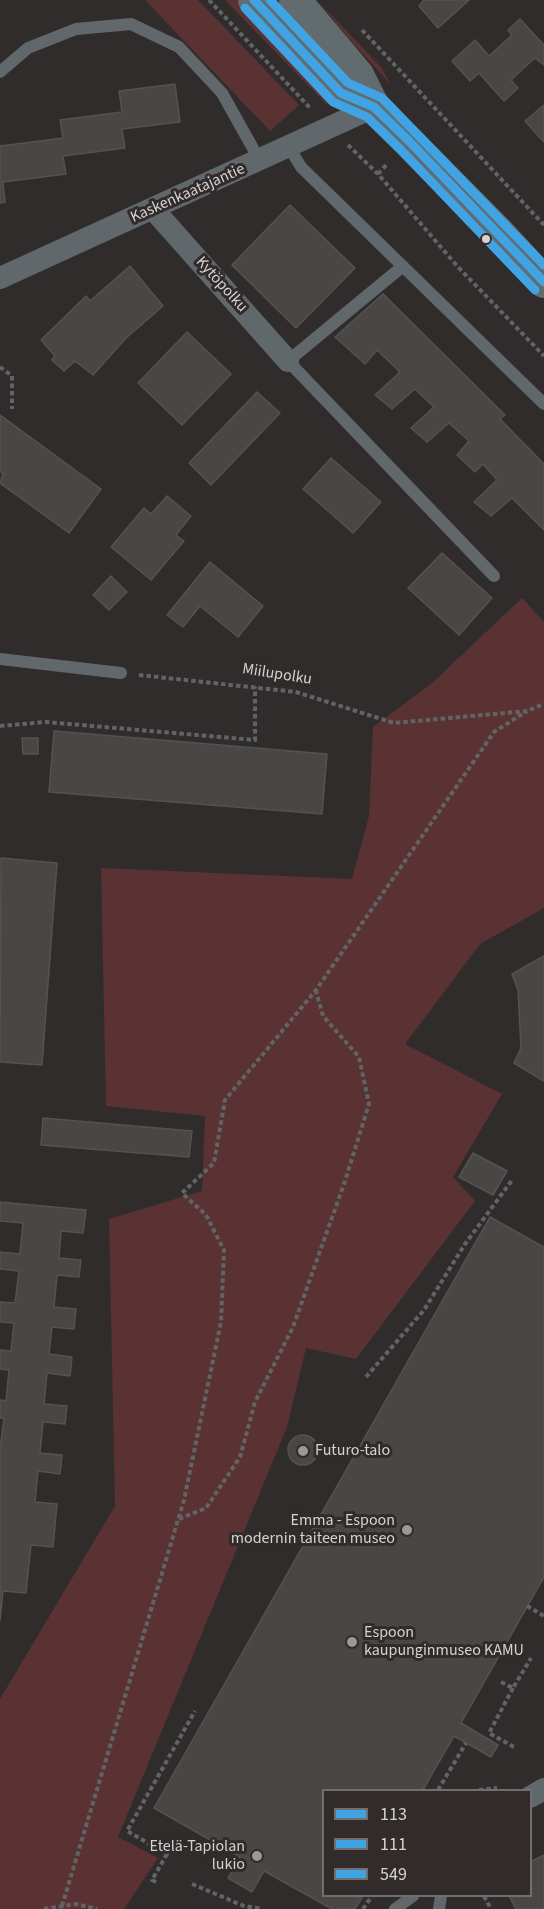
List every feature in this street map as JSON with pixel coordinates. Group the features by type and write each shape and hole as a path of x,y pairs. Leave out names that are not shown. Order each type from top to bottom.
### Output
{"main road":[{"path":"254,0 341,93 374,107"},
{"path":"295,0 358,75 374,107 499,233 544,282"}],"street":[{"name":"Kaskenkaatajantie","path":"0,278 374,107"},
{"name":"Kytöpolku","path":"153,209 288,361"}],"lane":[{"path":"0,72 28,48 76,29 131,24 178,47 222,93 260,161"},
{"path":"289,147 301,167 544,404"},
{"path":"403,266 288,361 494,576"},
{"path":"0,658 120,673"},
{"path":"395,1909 411,1897"}],"path":[{"path":"208,0 330,128 378,174 458,267 544,356"},
{"path":"358,26 544,225"},
{"path":"0,367 12,376 12,409"},
{"name":"Miilupolku","path":"120,673 296,692 394,723 527,711 544,704"},
{"path":"0,726 46,722 255,740 255,687"},
{"path":"62,1906 179,1519 220,1322 224,1250 206,1215 182,1192 214,1163 225,1100 316,990 494,732 527,711"},
{"path":"179,1519 206,1508 240,1457 255,1402 293,1327 345,1181 369,1104 359,1057 323,1016 316,990"},
{"path":"366,1377 424,1310 465,1244 513,1179"},
{"path":"527,1606 544,1616"},
{"path":"514,1747 489,1733 531,1658"},
{"path":"501,1682 513,1689"},
{"path":"156,1882 152,1880 167,1854 127,1831 195,1711"},
{"path":"439,1789 466,1743"},
{"path":"192,1884 244,1906 262,1909"},
{"path":"44,1909 76,1904 94,1909"}],"shaded area":[{"path":"145,0 198,0 299,105 270,131"},
{"path":"225,0 238,0 326,97 327,105"},
{"path":"320,3 381,67 391,85 350,40"},
{"path":"522,598 544,622 544,908 480,944 405,1044 502,1094 453,1177 475,1201 356,1359 306,1348 287,1427 118,1837 158,1858 124,1909 0,1909 0,1699 115,1506 109,1219 202,1191 205,1116 106,1106 101,868 352,879 369,816 373,727 431,684"}],"building":[{"path":"424,0 469,0 438,28 419,6"},
{"path":"520,19 544,45 544,65 535,58 527,65 511,80 518,88 504,101 479,73 470,81 452,61 475,40 489,56 512,35 508,30"},
{"path":"175,84 180,122 122,129 125,148 63,156 66,174 3,182 5,202 0,203 0,146 63,138 60,120 122,112 119,91"},
{"path":"544,105 544,142 525,121"},
{"path":"290,205 355,268 296,328 232,265"},
{"path":"130,266 163,306 126,338 93,375 75,361 64,371 52,360 55,356 41,340 86,296 90,301"},
{"path":"383,294 505,415 500,419 544,464 544,530 512,498 491,516 474,502 497,480 483,464 475,472 457,455 469,441 449,423 427,442 411,428 434,407 415,389 392,409 375,395 400,372 377,350 365,364 335,337"},
{"path":"187,332 231,374 182,425 138,383"},
{"path":"257,392 280,413 211,485 189,463"},
{"path":"0,415 101,489 69,533 0,483 3,474 0,471"},
{"path":"331,458 381,502 353,533 303,489"},
{"path":"167,496 191,516 176,535 184,541 151,580 111,547 144,508 151,514"},
{"path":"442,553 492,598 459,635 408,588"},
{"path":"210,562 263,606 238,637 200,606 183,627 167,615"},
{"path":"111,576 127,592 109,610 93,595"},
{"path":"54,731 327,754 322,814 49,792"},
{"path":"22,738 38,738 38,754 23,754"},
{"path":"1,858 57,863 42,1065 0,1062"},
{"path":"544,956 544,1081 514,1063 521,1048 518,990 512,974"},
{"path":"43,1118 192,1131 189,1157 41,1145"},
{"path":"473,1153 507,1171 493,1195 459,1177"},
{"path":"0,1202 86,1210 83,1233 61,1231 59,1258 81,1260 79,1277 57,1275 54,1307 76,1309 74,1329 52,1327 49,1354 72,1357 70,1376 47,1373 44,1404 67,1406 65,1424 43,1422 40,1453 62,1455 60,1474 38,1471 35,1502 57,1504 53,1547 31,1545 26,1593 3,1591 0,1621 0,1450 4,1418 0,1418 0,1400 6,1401 9,1370 0,1369 0,1350 11,1351 14,1323 0,1322 0,1302 15,1303 19,1271 0,1269 0,1252 20,1254 23,1223 0,1221"},
{"path":"490,1217 544,1247 544,1577 461,1723 498,1745 491,1757 454,1736 424,1789 322,1789 322,1897 362,1897 355,1909 332,1909 264,1871 252,1892 228,1878 240,1857 154,1808"},
{"name":"Futuro-talo","path":"303,1435 314,1439 318,1450 314,1461 303,1465 292,1461 288,1450 292,1439"},
{"path":"544,1855 544,1909 516,1909 510,1897 532,1897 532,1861"}],"transit line":[{"name":"113","path":"254,0 341,93 374,107 409,141 544,282"},
{"name":"549","path":"270,0 348,83 382,98 544,265"},
{"name":"111","path":"245,8 333,102 367,117 400,149 535,290"}],"place":[{"name":"Futuro-talo","path":"303,1451"},
{"name":"Emma - Espoon modernin taiteen museo","path":"407,1530"},
{"name":"Espoon kaupunginmuseo KAMU","path":"352,1642"},
{"name":"Etelä-Tapiolan lukio","path":"257,1856"}]}
